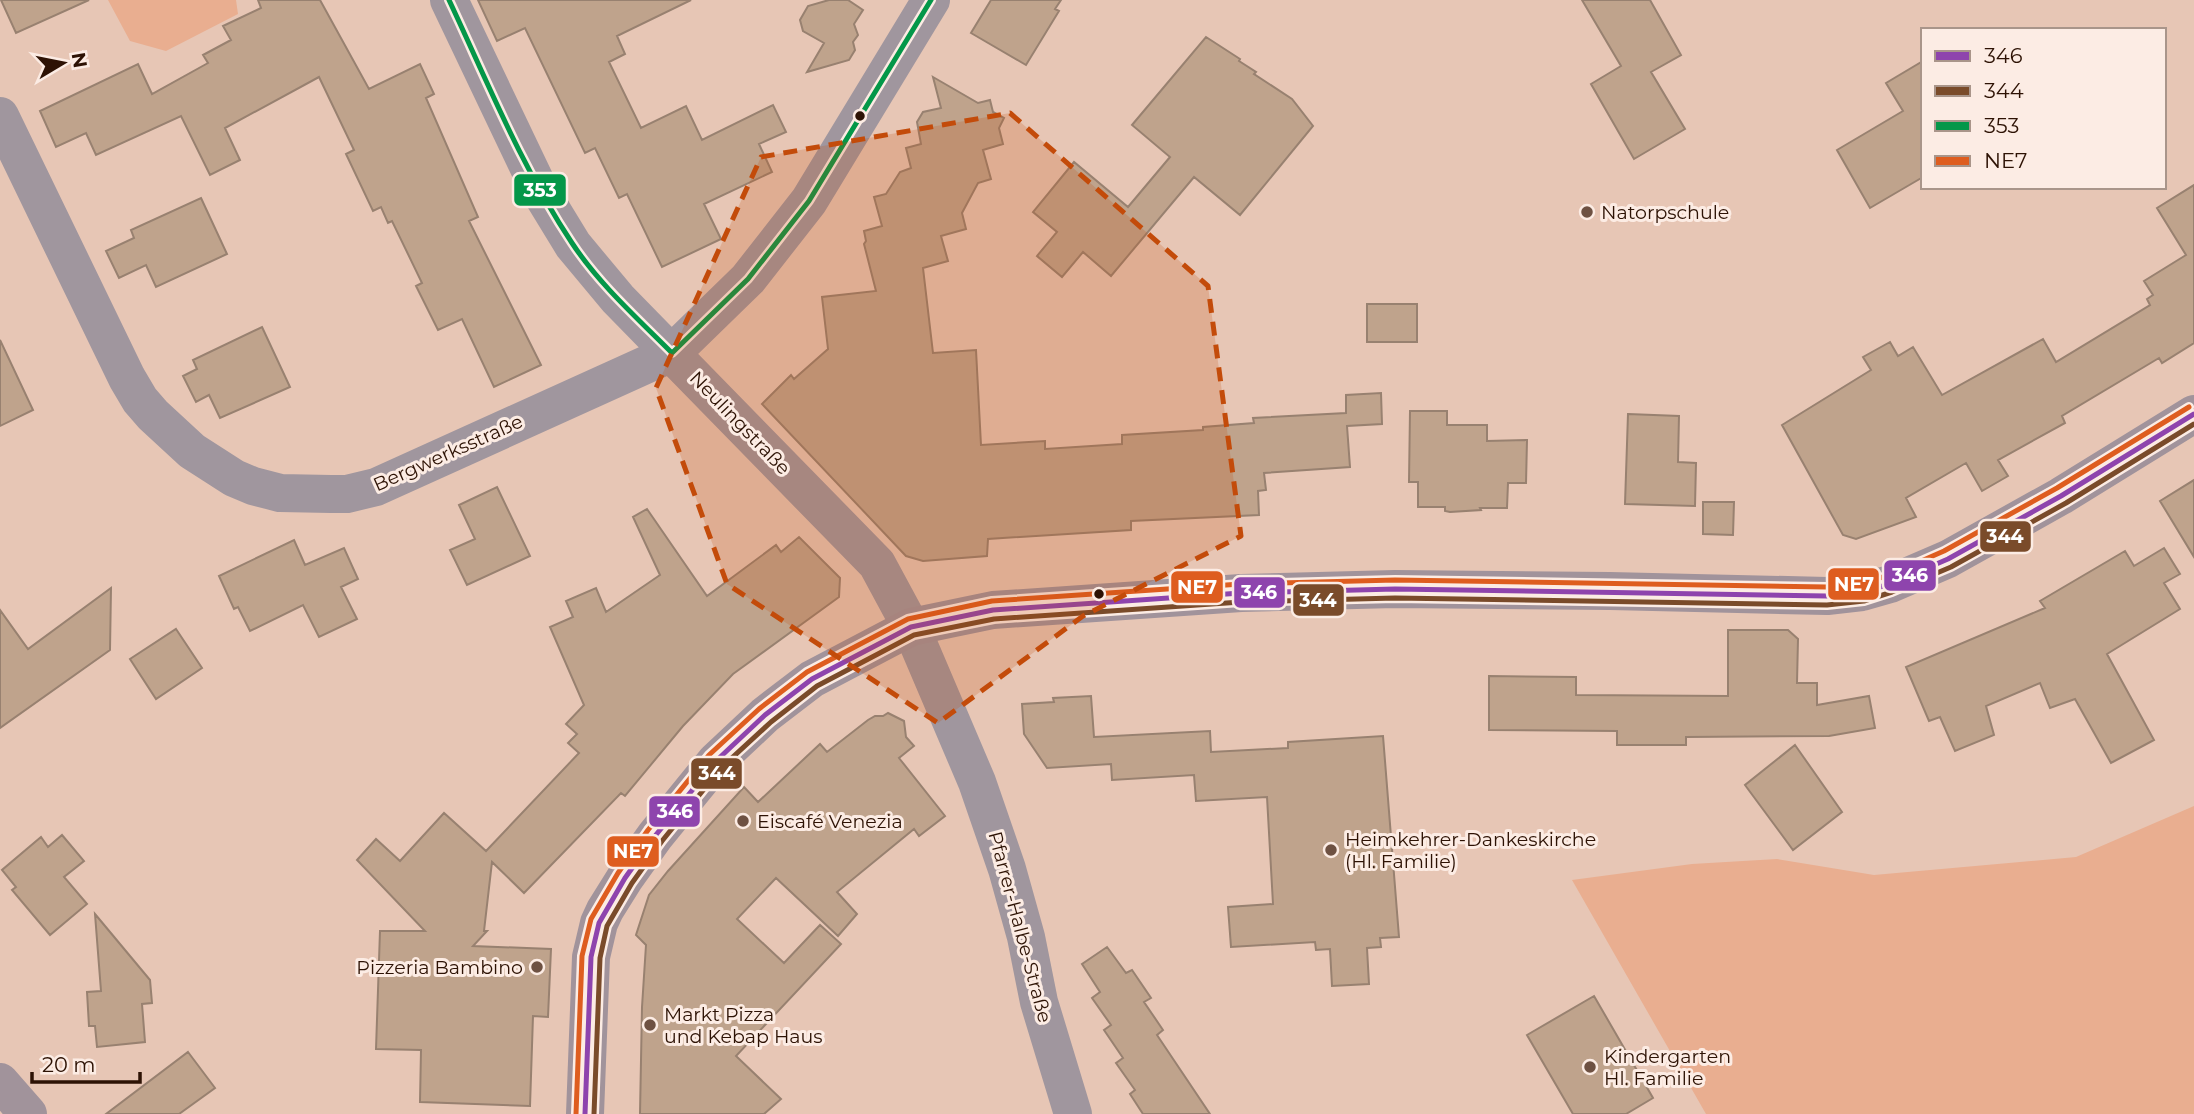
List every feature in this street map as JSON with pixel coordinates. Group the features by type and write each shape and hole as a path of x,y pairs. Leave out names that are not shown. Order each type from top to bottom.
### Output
{"street":[{"name":"Neulingstraße","path":"449,0 540,191 572,245 618,299 877,564 911,627"},
{"name":"Bergwerksstraße","path":"0,116 104,333 140,400 192,452 234,478 280,493 347,494 376,487 672,353 748,279 809,201 931,0"},
{"path":"585,1114 591,957 599,923 625,878 654,836 716,761 765,715 812,679 911,627 993,610 1241,593 1395,589 1826,596 1861,592 1890,584 1948,559 2061,496 2194,414"},
{"name":"Pfarrer-Halbe-Straße","path":"911,627 977,782 1007,869 1026,937 1039,1002 1073,1114"},
{"path":"0,1082 28,1114"}],"highlighted area":[{"path":"1010,113 1208,286 1241,536 1083,616 938,723 727,584 656,388 761,157"}],"shaded area":[{"path":"108,0 236,0 238,14 166,51 130,41"},
{"path":"2194,806 2194,1114 1706,1114 1572,880 1692,864 1777,859 1874,875 2076,857"}],"building":[{"path":"1,0 89,0 16,33"},
{"path":"258,0 320,0 369,89 420,64 434,94 426,98 478,217 469,221 541,365 494,387 462,319 438,330 416,286 422,283 392,221 388,223 381,207 373,211 346,154 354,150 319,77 225,128 240,160 210,175 181,116 96,155 86,133 56,147 40,111 138,64 152,94 208,63 203,55 231,40 223,26 261,8"},
{"path":"478,0 691,0 617,36 625,54 609,62 641,128 686,106 702,140 773,105 786,132 759,144 772,172 704,204 721,239 662,267 627,194 619,198 595,148 585,153 525,28 497,41"},
{"path":"829,0 848,0 863,10 854,24 858,35 853,42 855,50 849,60 807,72 824,43 803,31 800,20 808,6"},
{"path":"991,0 1061,0 1055,9 1059,11 1026,65 971,33"},
{"name":"Natorpschule","path":"1582,0 1650,0 1681,55 1651,72 1685,129 1634,159 1591,84 1621,66"},
{"path":"1206,37 1292,99 1313,126 1240,215 1194,177 1111,276 1083,252 1062,277 1037,256 1057,232 1033,212 1074,162 1128,207 1170,157 1132,125"},
{"path":"1921,62 1921,178 1870,208 1837,150 1903,111 1886,83"},
{"path":"933,77 978,103 990,100 993,112 1004,118 999,128 1003,144 983,150 991,179 978,183 962,213 966,229 941,236 948,261 923,268 933,353 976,350 981,445 1045,441 1045,449 1122,444 1122,435 1203,430 1203,427 1254,423 1253,418 1346,413 1346,395 1381,393 1382,424 1347,426 1350,467 1264,473 1266,490 1258,491 1259,515 1131,521 1131,530 988,539 987,556 923,561 906,556 762,404 791,375 794,379 828,349 822,297 876,291 864,244 864,231 882,226 874,197 886,194 900,172 911,168 906,148 921,144 917,122 923,112 941,108"},
{"path":"2194,185 2194,343 2162,363 2159,358 2062,416 2065,423 1998,460 2008,476 1982,491 1966,463 1906,498 1916,517 1856,539 1843,535 1782,425 1871,370 1863,357 1890,342 1898,356 1913,347 1942,395 2043,339 2056,362 2150,305 2147,299 2153,295 2144,281 2186,255 2157,208"},
{"path":"201,198 227,254 156,287 146,265 119,278 106,251 134,238 131,230"},
{"path":"1367,304 1417,304 1417,342 1367,342"},
{"path":"262,327 290,387 220,418 209,395 196,402 183,376 197,369 193,360"},
{"path":"0,340 33,410 0,426"},
{"path":"1410,411 1447,411 1447,425 1487,425 1487,441 1527,440 1526,483 1508,483 1507,508 1450,512 1445,511 1445,507 1418,507 1418,482 1409,482"},
{"path":"1628,414 1679,416 1678,462 1696,463 1695,506 1625,504"},
{"path":"2194,480 2194,557 2160,501"},
{"path":"497,487 530,556 467,585 450,550 475,539 459,505"},
{"path":"1703,502 1734,502 1733,535 1703,534"},
{"path":"647,509 707,596 776,545 781,552 799,537 840,578 839,597 733,674 683,726 625,796 621,793 524,893 492,862 484,931 487,931 473,946 551,949 548,1017 533,1016 530,1106 420,1102 421,1050 376,1049 380,931 425,931 357,860 376,839 400,861 444,813 486,851 579,753 568,743 577,734 566,724 584,705 550,627 573,617 566,601 596,588 606,612 660,575 633,517"},
{"path":"294,540 305,565 344,548 358,579 341,587 357,619 319,637 303,605 250,631 238,607 234,609 219,576"},
{"path":"2164,548 2180,574 2164,583 2180,609 2107,654 2154,740 2111,763 2075,699 2050,708 2040,683 1986,706 1994,735 1955,751 1940,717 1929,721 1906,667 2045,608 2040,601 2125,551 2134,566"},
{"path":"111,588 110,650 0,728 0,610 28,649"},
{"path":"176,629 202,668 156,699 130,659"},
{"path":"1728,630 1788,630 1798,639 1797,683 1817,683 1817,705 1869,696 1875,728 1829,736 1686,737 1686,745 1617,745 1617,731 1489,730 1489,676 1576,677 1576,695 1728,696"},
{"name":"Heimkehrer-Dankeskirche (Hl. Familie)","path":"1091,696 1094,737 1210,731 1211,752 1288,748 1288,742 1383,736 1399,937 1380,938 1381,947 1367,948 1369,984 1332,986 1330,949 1316,950 1315,942 1231,947 1228,907 1273,904 1267,797 1196,801 1194,775 1112,780 1111,764 1047,768 1024,734 1022,704 1054,702 1053,698"},
{"path":"888,713 904,721 906,737 914,746 899,758 945,816 919,836 914,829 837,892 857,914 838,936 776,878 737,919 784,963 820,925 841,944 736,1056 781,1099 764,1114 640,1114 646,945 636,935 649,895 744,787 758,802 820,744 827,752 868,720"},
{"path":"1795,745 1842,812 1793,850 1745,785"},
{"path":"62,835 84,861 64,877 87,904 50,935 12,890 16,887 2,870 41,837 48,847"},
{"path":"95,914 150,980 152,1003 142,1004 145,1042 97,1047 95,1026 89,1026 87,992 101,991"},
{"path":"1107,947 1126,973 1132,970 1151,998 1144,1002 1163,1030 1157,1035 1210,1114 1143,1114 1130,1094 1135,1090 1116,1063 1123,1058 1104,1030 1111,1025 1092,998 1100,992 1082,964"},
{"name":"Kindergarten Hl. Familie","path":"1594,996 1653,1098 1626,1114 1573,1114 1527,1035"},
{"path":"188,1052 215,1088 179,1114 106,1114"}],"transit line":[{"name":"353","path":"449,0 521,155 572,243 606,287 672,353"},
{"name":"353","path":"672,353 748,279 809,201 931,0"},
{"name":"NE7","path":"576,1114 582,956 591,919 618,873 648,830 709,755 759,709 807,672 908,619 992,601 1241,584 1395,580 1827,587 1860,583 1887,576 1944,551 2057,488 2189,407"},
{"name":"346","path":"585,1114 591,957 599,923 625,878 655,836 716,761 765,715 812,679 911,627 993,610 1241,593 1395,589 1827,596 1862,592 1890,584 1948,559 2061,496 2194,414"},
{"name":"344","path":"594,1114 600,958 607,926 632,883 722,767 771,722 817,686 914,635 994,619 1241,602 1395,598 1827,605 1864,601 1951,567 2066,503 2194,424"}],"place":[{"name":"Natorpschule","path":"1587,212"},
{"name":"Eiscafé Venezia","path":"743,821"},
{"name":"Heimkehrer-Dankeskirche (Hl. Familie)","path":"1331,850"},
{"name":"Pizzeria Bambino","path":"537,967"},
{"name":"Markt Pizza und Kebap Haus","path":"650,1025"},
{"name":"Kindergarten Hl. Familie","path":"1590,1067"}]}
